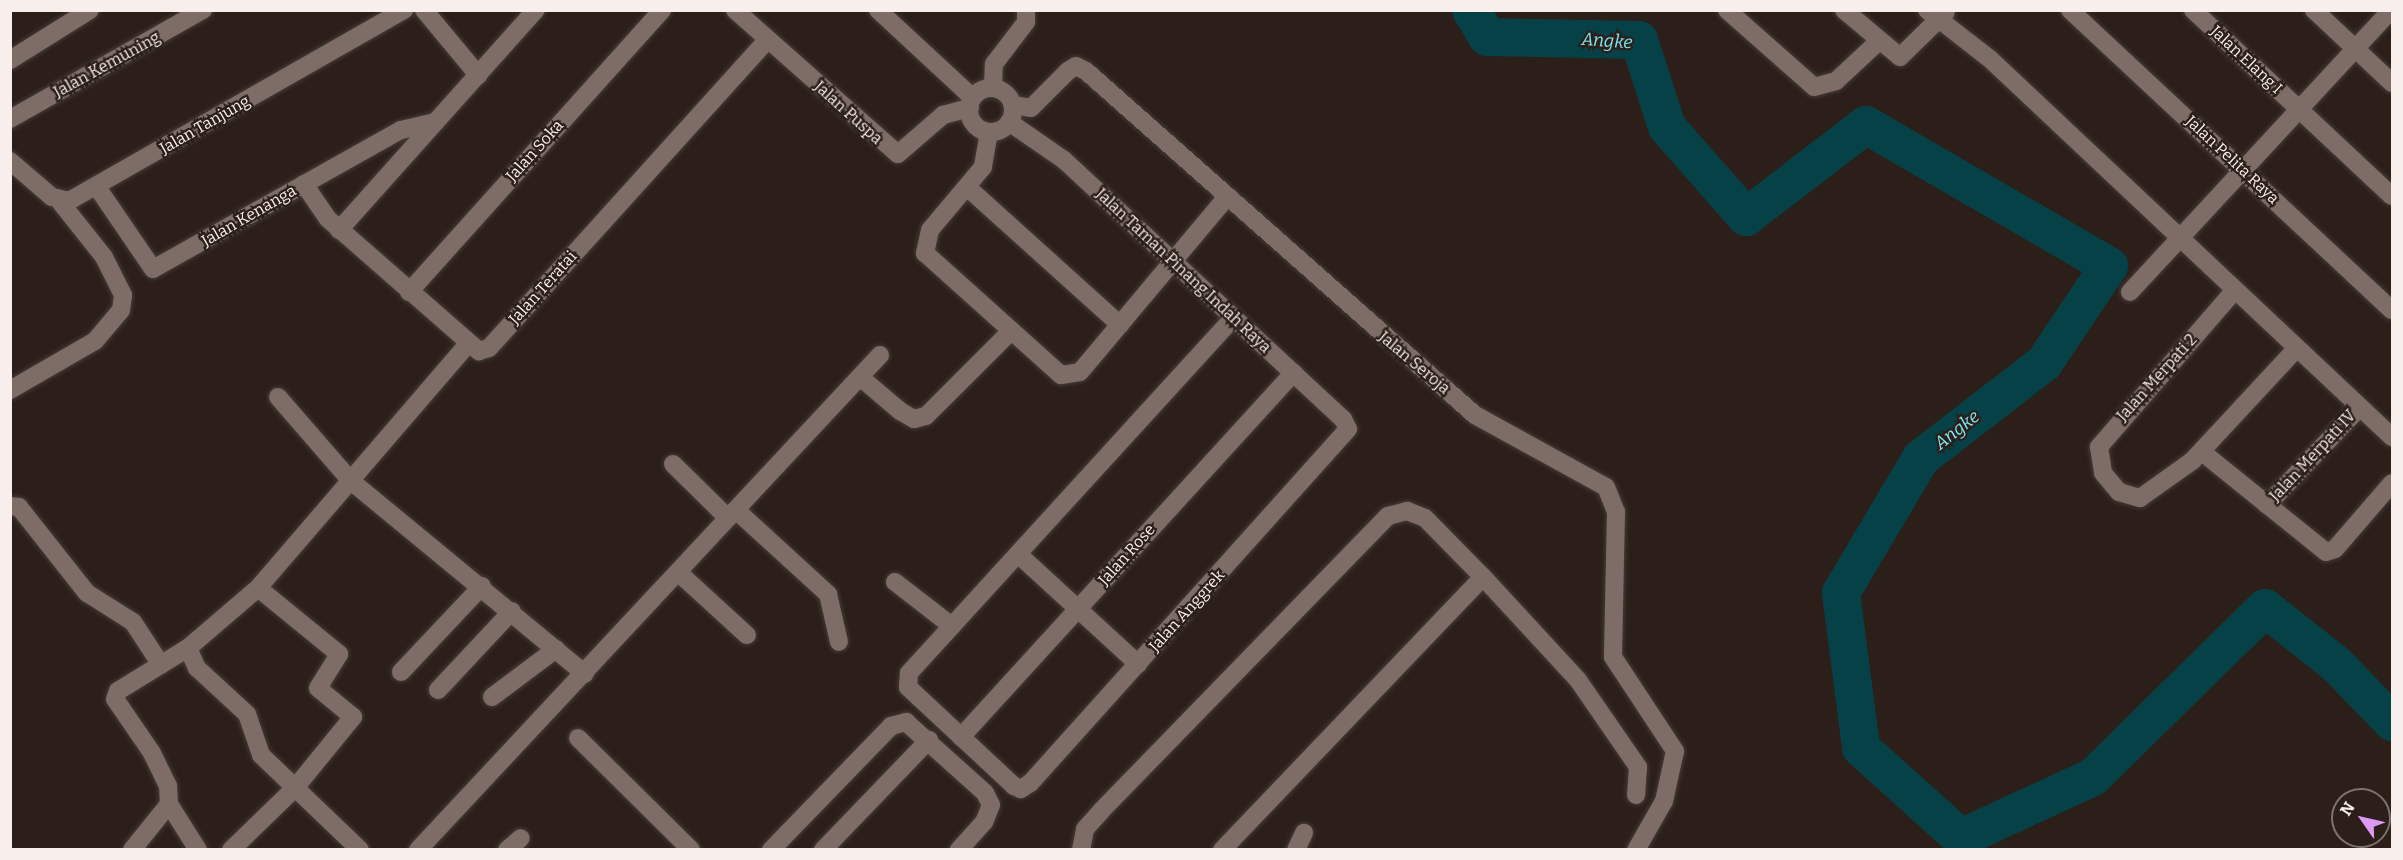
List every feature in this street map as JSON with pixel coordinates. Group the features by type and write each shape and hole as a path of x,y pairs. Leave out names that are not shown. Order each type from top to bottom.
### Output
{"street":[{"path":"10,60 90,10"},
{"name":"Jalan Kemuning","path":"10,119 203,10"},
{"name":"Jalan Tanjung","path":"62,203 97,187 404,10"},
{"path":"424,10 478,75"},
{"path":"339,230 536,10"},
{"name":"Jalan Soka","path":"409,292 662,10"},
{"name":"Jalan Puspa","path":"735,10 898,154 943,115 971,103"},
{"path":"878,10 971,103 975,124 990,132"},
{"path":"971,103 993,88 994,64 1026,22 1026,10"},
{"path":"1727,10 1814,87 1836,81 1878,42"},
{"path":"1844,10 1878,42 1900,57 1938,13 1990,59 2392,437"},
{"name":"Jalan Pelita Raya","path":"2070,10 2392,310"},
{"name":"Jalan Elang I","path":"2193,10 2392,196"},
{"path":"2314,10 2392,83"},
{"path":"2130,292 2391,10"},
{"name":"Jalan Teratai","path":"468,345 479,351 489,348 767,40"},
{"name":"Jalan Seroja","path":"1011,113 1031,108 1076,66 1488,426 1606,487 1616,512 1613,657 1627,685 1670,738 1676,765 1664,801 1636,849"},
{"name":"Jalan Taman Pinang Indah Raya","path":"993,88 1011,113 1293,373 1348,429"},
{"path":"1011,113 990,132 989,156 967,187 930,230 925,253 1010,332 1066,376 1080,372 1226,198"},
{"name":"Jalan Kenanga","path":"97,187 153,269 402,130 435,122"},
{"path":"10,161 62,203 104,257 123,295 121,310 95,341 10,390"},
{"path":"198,849 169,804 168,786 152,753 115,699 126,683 188,648 258,588 468,345 339,230 304,184"},
{"path":"967,187 1120,325"},
{"name":"Jalan Merpati 2","path":"2202,452 2140,498 2119,492 2103,473 2097,460 2105,436 2235,290"},
{"path":"961,737 906,681 952,626 1233,318"},
{"path":"860,377 900,411 915,419 926,416 1010,332"},
{"path":"2297,348 2202,452 2326,552 2335,549 2392,483"},
{"path":"418,849 585,674 880,356"},
{"name":"Jalan Rose","path":"961,737 1293,373"},
{"path":"278,397 351,481 482,586 585,674"},
{"name":"Jalan Merpati IV","path":"2267,506 2360,407"},
{"name":"Jalan Anggrek","path":"961,737 1021,789 1138,664 1348,429"},
{"path":"673,464 828,594 839,642"},
{"path":"10,506 19,507 87,593 133,622 161,665"},
{"path":"1081,849 1085,830 1101,811 1388,516 1407,511 1425,518 1578,680 1638,767 1636,795"},
{"path":"1018,554 1138,664"},
{"path":"679,573 747,635"},
{"path":"1222,849 1482,577"},
{"path":"895,582 952,626"},
{"path":"401,672 482,586"},
{"path":"231,849 295,788 352,717 318,688 339,654 258,588"},
{"path":"438,690 512,611"},
{"path":"188,648 197,668 247,714 261,755 360,849"},
{"path":"492,697 556,649"},
{"path":"771,849 891,726 906,722 929,740 985,793 991,805 984,822 958,849"},
{"path":"578,738 691,849"},
{"path":"823,849 929,740"},
{"path":"132,849 169,804"}],"waterway":[{"name":"Angke","path":"1471,10 1487,37 1639,40 1667,127 1746,217 1866,125 2109,266 2044,363 1921,458 1841,593 1861,748 1961,838 2093,777 2265,608 2336,664 2392,722"}]}
